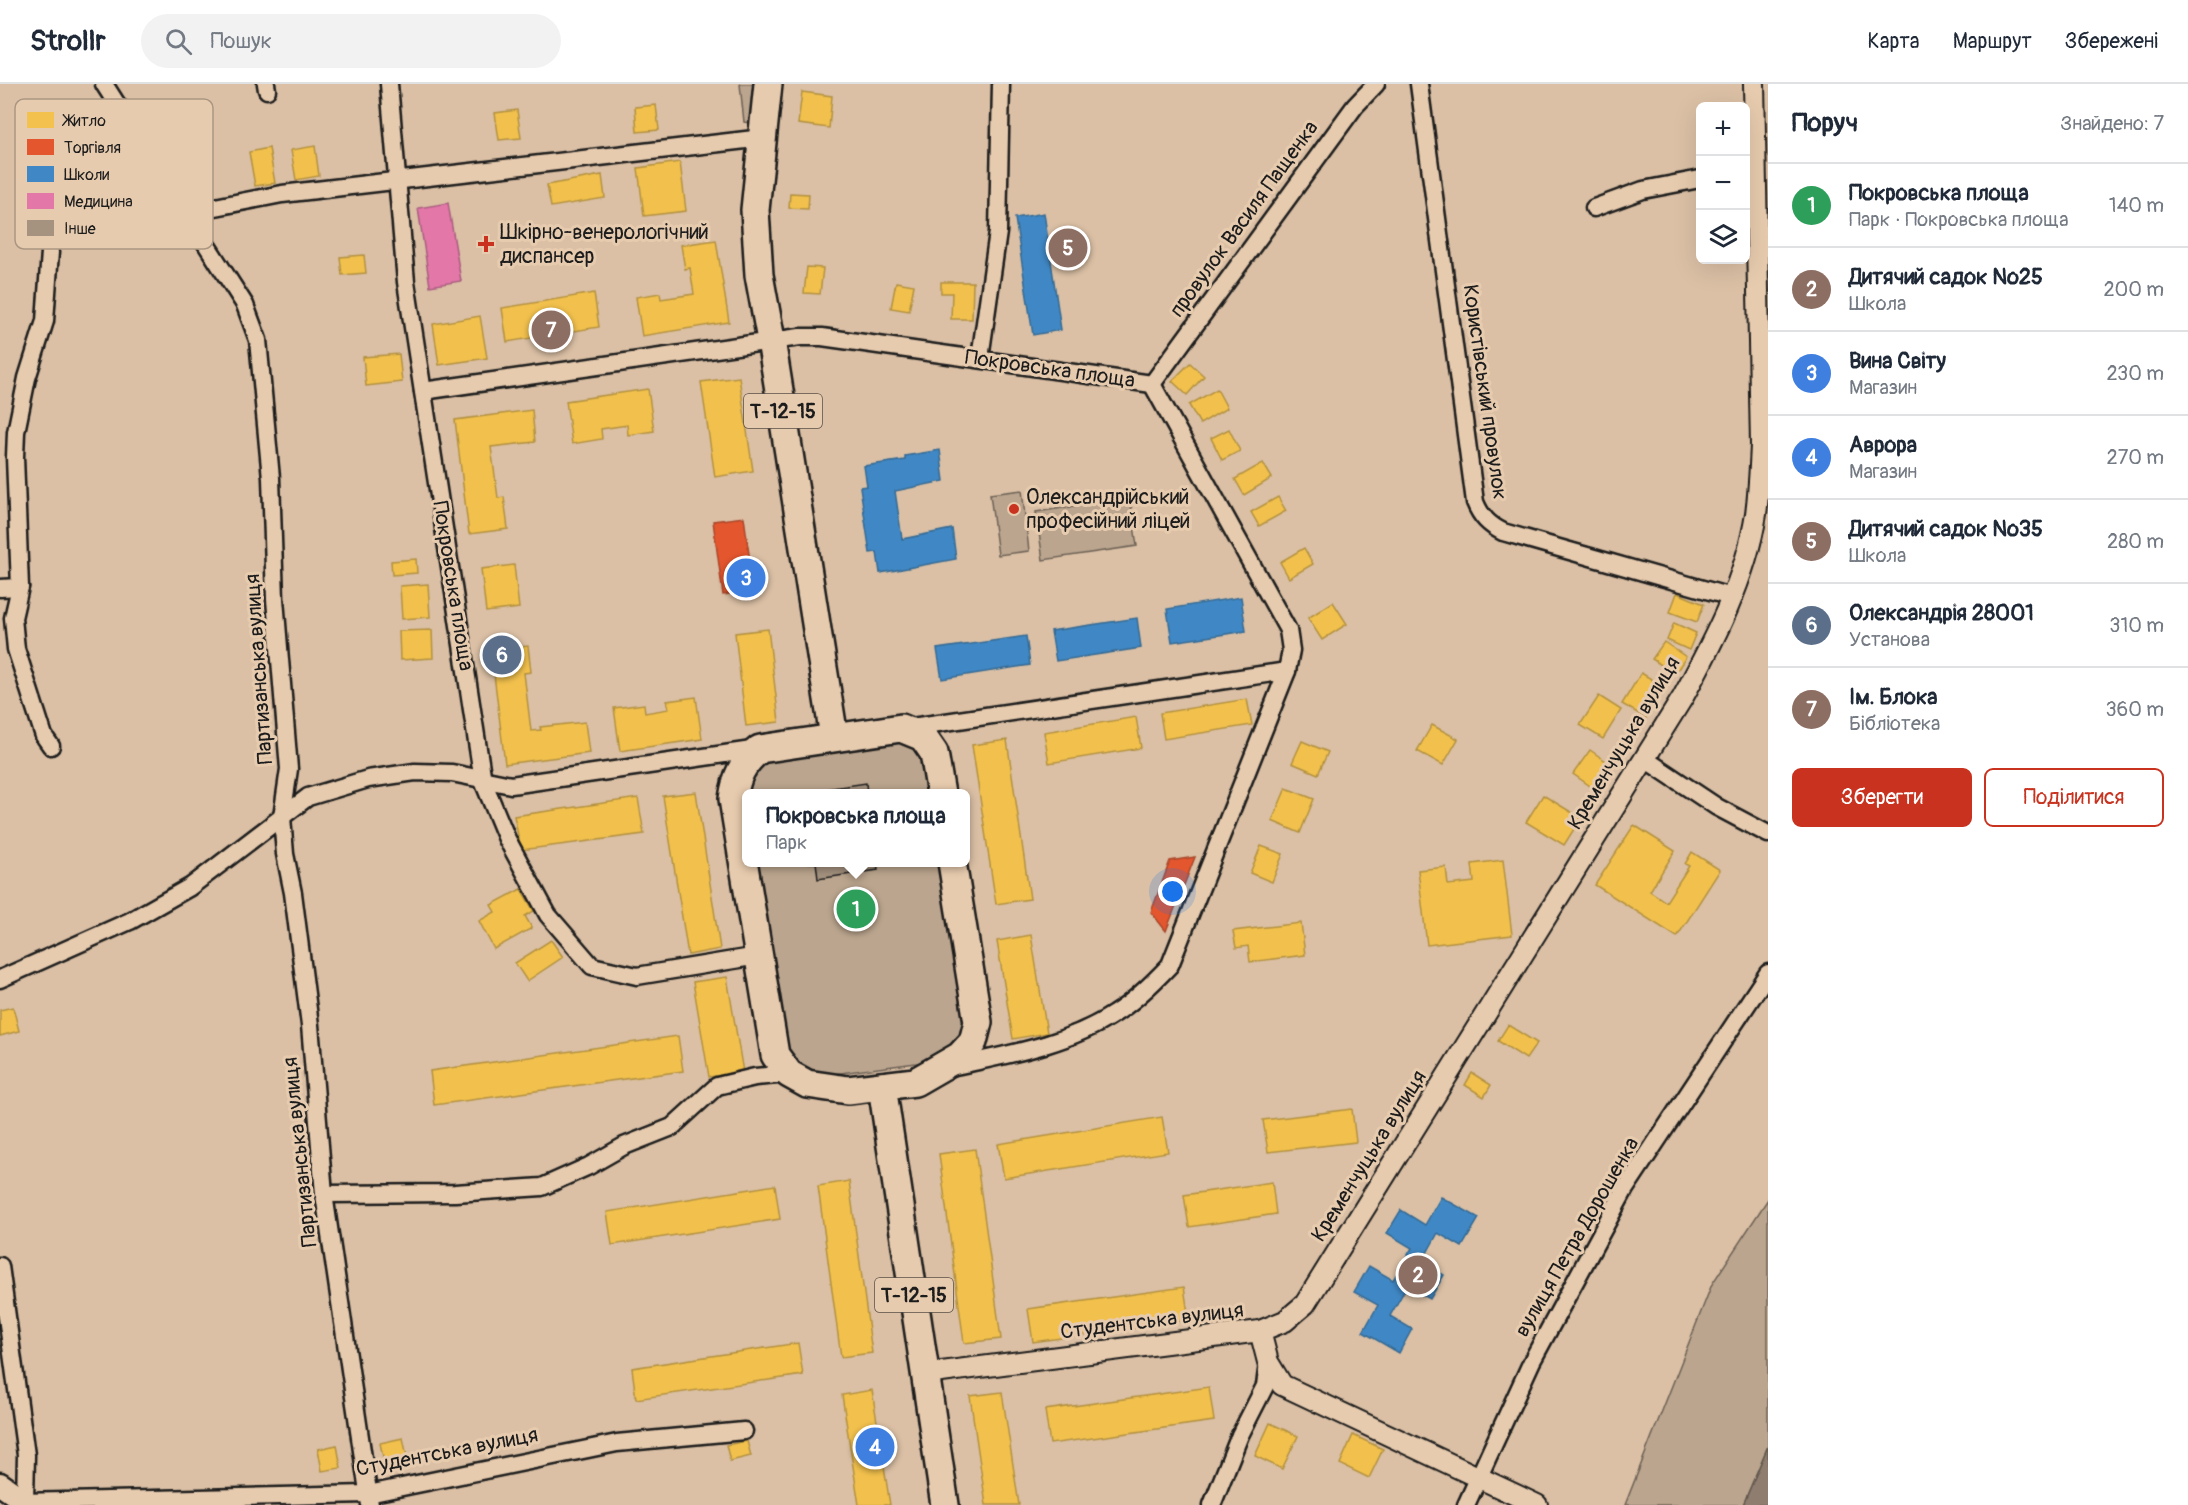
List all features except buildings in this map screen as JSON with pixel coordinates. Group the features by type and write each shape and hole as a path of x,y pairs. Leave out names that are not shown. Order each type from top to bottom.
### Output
{"highway":[{"name":"Т-12-15","path":"768,84 755,210 759,275 834,737"},
{"path":"742,853 733,799 735,781 745,760 760,749 901,728 923,737 934,753 940,789"},
{"path":"744,867 775,1055 789,1074"},
{"name":"Покровська площа","path":"789,1074 807,1084 848,1090 915,1082 960,1056 973,1042 978,1022 953,867"},
{"name":"Т-12-15","path":"882,1086 945,1505"}],"main road":[{"path":"0,1484 23,1503"}],"street":[{"name":"Партизанська вулиця","path":"104,84 113,99"},
{"name":"Покровська площа","path":"389,84 406,282 483,782 507,839 548,915 592,966 637,976 759,956"},
{"path":"980,358 998,232 1001,84"},
{"name":"провулок Василя Пащенка","path":"1152,384 1355,106 1376,84"},
{"name":"Користівський провулок","path":"1419,84 1475,502 1479,512 1494,527 1503,532 1731,597"},
{"name":"Кременчуцька вулиця","path":"1260,1331 1285,1321 1305,1304 1645,759 1710,647 1731,597 1756,516 1759,484 1751,175 1754,84"},
{"path":"213,207 282,194 398,179 764,138"},
{"path":"1594,208 1643,190 1696,179"},
{"name":"Партизанська вулиця","path":"208,249 245,305 258,340 271,478 275,599 289,769 282,817 285,854 293,893 310,1025 324,1194 369,1500"},
{"path":"50,252 45,321 27,378 16,432 20,587 13,618 16,649 44,736 51,747"},
{"name":"Покровська площа","path":"423,391 771,340 822,337 1152,384 1288,630 1291,650 1287,671 1170,965 1146,989 1114,1015 1075,1033 1026,1050 939,1070"},
{"path":"0,588 20,587"},
{"path":"901,728 1287,671"},
{"path":"0,979 130,921 190,886 308,797 368,779 415,772 452,773 483,782 511,785 760,749"},
{"path":"1645,759 1717,807 1768,834"},
{"name":"вулиця Петра Дорошенка","path":"1466,1505 1532,1360 1625,1189 1768,974"},
{"path":"324,1194 455,1192 542,1187 589,1166 624,1146 672,1127 717,1086 755,1077 789,1074"},
{"path":"0,1266 12,1335 26,1455 23,1503"},
{"name":"Студентська вулиця","path":"926,1374 1260,1331 1268,1362 1282,1385 1537,1505"},
{"path":"1212,1505 1240,1435 1265,1386 1268,1362"},
{"name":"Студентська вулиця","path":"23,1503 369,1500 616,1443 744,1431"}],"shaded area":[{"path":"740,84 758,84 754,113 749,123 744,122"},
{"path":"1022,490 1029,551 998,555 990,494"},
{"path":"1130,498 1137,546 1043,560 1036,512"},
{"path":"894,736 912,747 923,758 933,789 744,789 749,773 767,755"},
{"path":"752,867 947,867 972,1020 959,1048 939,1060 810,1077 791,1069"},
{"path":"1768,1199 1768,1446 1743,1505 1625,1505 1712,1284"},
{"path":"1768,1446 1768,1505 1743,1505"}],"place":[{"name":"Шкірно-венерологічний диспансер","path":"486,244"},
{"name":"Дитячий садок №35","path":"1068,248"},
{"name":"Ім. Блока","path":"551,330"},
{"name":"Олександрійський професійний ліцей","path":"1014,509"},
{"name":"Вина Світу","path":"746,578"},
{"name":"Олександрія 28001","path":"502,655"},
{"name":"Покровська площа","path":"856,909"},
{"name":"Дитячий садок №25","path":"1418,1275"},
{"name":"Аврора","path":"875,1447"}]}
